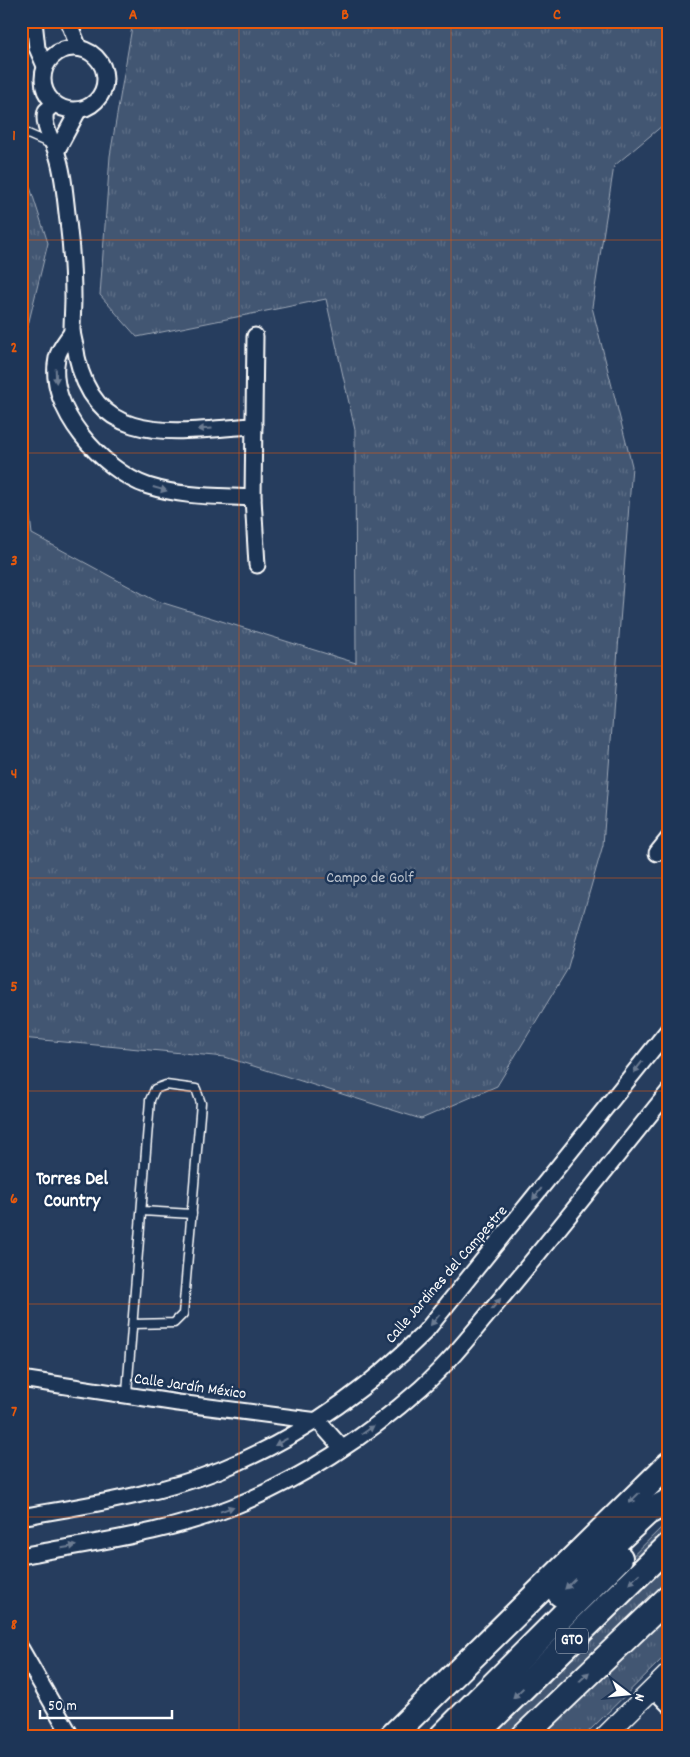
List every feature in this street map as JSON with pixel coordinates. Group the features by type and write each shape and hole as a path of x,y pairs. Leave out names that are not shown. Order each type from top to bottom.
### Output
{"main road":[{"path":"392,1736 669,1464"},
{"path":"410,1736 606,1550 647,1513 669,1500"},
{"path":"442,1736 669,1508"},
{"name":"GTO","path":"474,1736 669,1544"},
{"name":"GTO","path":"524,1736 669,1597"}],"street":[{"path":"34,21 36,48 45,66 43,87 54,104 78,111"},
{"path":"68,21 78,48"},
{"path":"45,66 58,51 78,48 90,52 100,61 105,73 105,86 95,102 78,111 55,148"},
{"path":"54,104 48,108 45,117 55,148 71,251 72,332 84,384 96,401 114,419 138,427 174,430 254,426"},
{"path":"72,332 57,357 56,382 67,413 76,428 97,452 122,473 147,485 185,495 253,498"},
{"path":"255,336 253,498 257,565"},
{"path":"657,853 669,838"},
{"name":"Calle Jardines del Campestre","path":"21,1518 135,1494 219,1470 276,1445 318,1421 395,1362 425,1332 669,1029"},
{"path":"21,1556 146,1534 233,1507 297,1476 388,1416 448,1360 522,1274 669,1091"},
{"name":"Calle Jardín México","path":"21,1379 318,1421"},
{"path":"318,1421 342,1448"},
{"path":"21,1649 71,1736"},
{"path":"606,1736 669,1673"},
{"path":"652,1689 669,1705"}],"lane":[{"path":"21,131 55,148"},
{"path":"127,1395 150,1100 155,1089 166,1085 196,1089 200,1096 183,1314 174,1323 133,1324"},
{"path":"142,1211 192,1214"}],"green space":[{"name":"Campo de Golf","path":"133,21 669,21 669,120 614,166 592,307 632,466 603,845 567,970 497,1086 421,1119 225,1057 21,1038 21,440 32,534 154,600 356,663 355,430 326,299 137,337 100,295 110,156"},
{"path":"21,159 48,243 21,354"},
{"path":"669,1520 669,1652 584,1736 450,1736"}],"district":[{"name":"Torres Del Country","path":"72,1191"}]}
